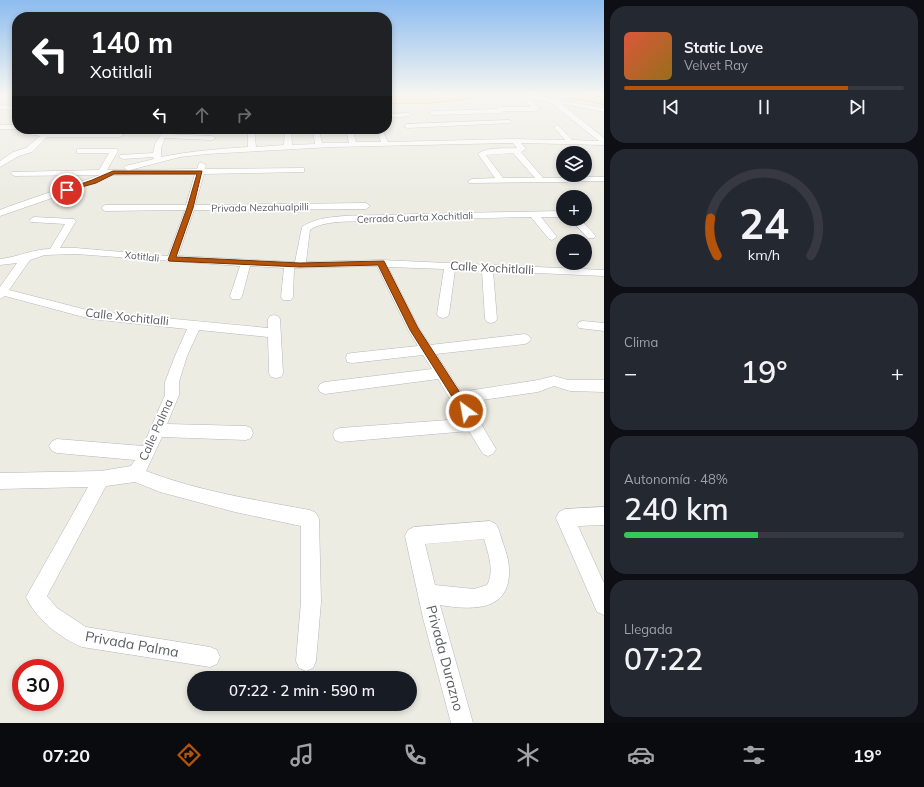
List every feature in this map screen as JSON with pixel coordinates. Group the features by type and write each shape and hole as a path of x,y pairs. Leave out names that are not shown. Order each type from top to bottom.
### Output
{"street":[{"path":"410,129 412,134"},
{"path":"124,157 157,157 252,149 385,143 428,129"},
{"path":"443,129 450,138"},
{"path":"559,129 571,143"},
{"path":"588,129 604,142"},
{"path":"42,134 120,135"},
{"path":"157,157 160,140 164,134"},
{"path":"181,134 212,138"},
{"path":"251,134 252,149"},
{"path":"288,134 288,147"},
{"path":"317,134 318,145"},
{"path":"350,134 353,144"},
{"path":"381,134 385,143"},
{"path":"412,134 450,138 513,141 571,143 604,142"},
{"path":"0,165 11,157 29,150 45,135"},
{"path":"36,144 72,141"},
{"path":"500,180 482,154 484,152 516,151 522,149 513,141"},
{"path":"80,151 114,150 101,173"},
{"path":"516,151 541,180"},
{"path":"172,260 207,152"},
{"path":"0,213 20,203 94,182 113,173 157,157"},
{"path":"15,174 301,170"},
{"path":"472,181 556,180"},
{"path":"592,180 604,180"},
{"name":"Privada Nezahualpilli","path":"106,208 366,206"},
{"name":"Cerrada Cuarta Xochitlali","path":"295,265 305,229 308,226 319,223 338,220 432,216 556,214"},
{"path":"534,215 552,238"},
{"path":"34,220 71,221 54,251"},
{"path":"582,226 589,234"},
{"name":"Xotitlali","path":"0,262 13,261 27,256 54,251 96,252 172,260 246,264 295,265 381,263"},
{"name":"Calle Xochitlalli","path":"27,256 1,294 91,315 274,333"},
{"path":"381,263 414,330 458,398 488,449"},
{"name":"Calle Xochitlalli","path":"381,263 604,273"},
{"path":"236,296 246,264"},
{"path":"287,297 295,265"},
{"path":"443,314 450,266"},
{"path":"488,268 491,319"},
{"path":"274,320 276,373"},
{"name":"Calle Palma","path":"0,481 101,479 135,474 147,454 172,395 172,382 181,356 195,325"},
{"path":"583,325 604,327"},
{"path":"352,358 525,339"},
{"path":"325,388 442,373"},
{"path":"458,398 538,386 554,381 567,384 604,386"},
{"path":"340,435 474,424"},
{"path":"157,430 246,432"},
{"path":"58,446 147,454"},
{"path":"135,474 160,484 235,504 310,519 311,602 306,661"},
{"name":"Privada Palma","path":"101,479 36,597 50,615 82,636 210,657"},
{"path":"604,516 565,518 604,605"},
{"name":"Privada Durazno","path":"428,593 459,599 475,600 490,595 499,585 500,569 490,530 414,536 433,618 462,723"}],"route":[{"path":"67,190 94,182 113,173 200,172 190,208 172,260 300,265 381,263 414,330 466,411"}]}
